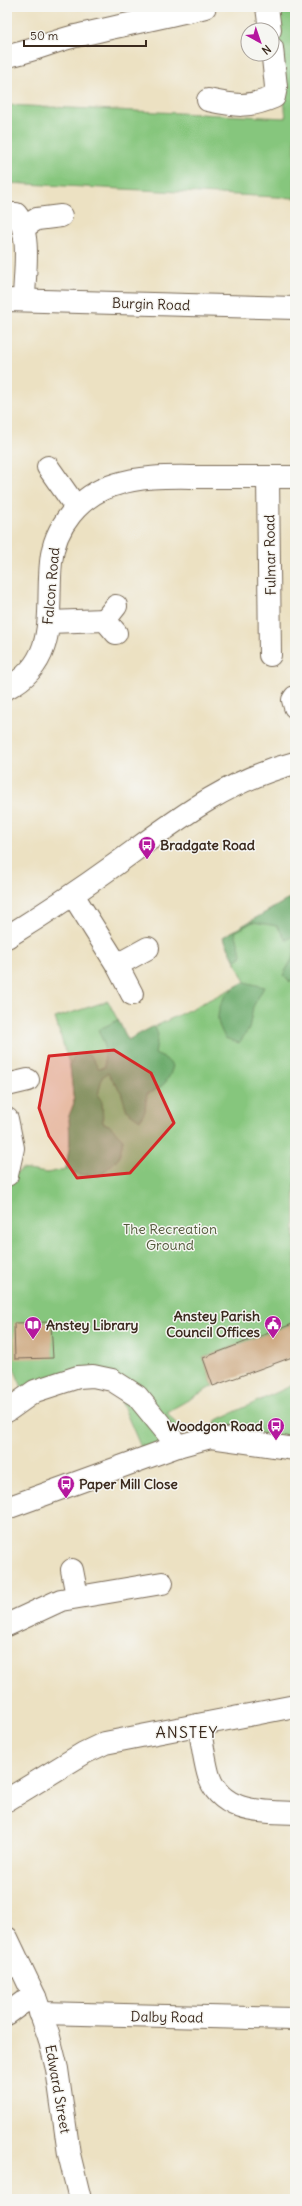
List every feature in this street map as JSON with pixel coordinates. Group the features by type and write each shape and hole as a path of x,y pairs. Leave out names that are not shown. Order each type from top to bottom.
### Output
{"street":[{"path":"7,56 24,53 146,14 205,7"},
{"path":"267,7 269,22"},
{"path":"208,100 234,106 248,106 274,97 276,87 273,62"},
{"path":"15,220 61,216"},
{"path":"15,220 26,232 15,300"},
{"name":"Burgin Road","path":"15,300 295,308"},
{"path":"48,467 76,507"},
{"name":"Falcon Road","path":"7,688 29,673 43,652 50,622 51,562 55,541 65,522 76,507 90,495 113,485 147,477 295,477"},
{"name":"Fulmar Road","path":"268,477 280,633 270,655"},
{"path":"50,622 112,620"},
{"path":"295,697 293,700 295,706"},
{"path":"7,937 73,895 201,803 232,785 270,770 295,763"},
{"path":"73,895 117,965 132,994"},
{"path":"117,965 148,948"},
{"path":"7,1085 28,1080"},
{"path":"7,1119 13,1148 7,1175"},
{"path":"7,1411 35,1390 78,1377 93,1376 112,1380 137,1396 178,1446"},
{"path":"7,1508 178,1446 211,1437 295,1449"},
{"path":"72,1570 77,1596"},
{"path":"7,1625 46,1605 77,1596 162,1583"},
{"path":"7,1800 84,1753 105,1743 295,1706"},
{"path":"199,1725 208,1774 218,1793 228,1801 245,1809 295,1813"},
{"name":"Edward Street","path":"7,1938 37,2005 57,2069 69,2154 80,2199"},
{"path":"7,2014 22,2003 37,2005"},
{"name":"Dalby Road","path":"37,2005 295,2019"}],"highlighted area":[{"path":"114,1050 151,1073 174,1123 130,1173 77,1178 49,1136 39,1108 49,1056"}],"green space":[{"path":"274,7 295,7 295,198 7,183 7,105 286,118 280,62 280,22 276,22"},
{"name":"The Recreation Ground","path":"294,896 295,1323 203,1358 213,1386 167,1412 182,1432 142,1450 112,1380 26,1397 7,1352 7,1180 22,1169 47,1173 66,1169 70,1143 69,1116 74,1103 70,1066 55,1018 108,1001 128,1040 245,982 223,937"},
{"path":"294,896 295,935 286,940 277,926 253,922 235,932 242,956 235,961 223,937"},
{"path":"295,954 295,977 290,982 283,975"},
{"path":"245,982 264,987 253,1007 249,1029 239,1043 225,1038 219,1025 218,1017 221,1005 226,995"},
{"path":"118,1020 128,1040 154,1026 158,1034 155,1054 166,1059 173,1066 169,1077 164,1084 147,1094 145,1111 140,1120 127,1111 121,1092 108,1073 102,1077 98,1096 102,1101 103,1123 109,1125 123,1139 119,1158 99,1176 78,1174 66,1169 70,1143 69,1116 74,1103 70,1066 75,1055 81,1053 91,1056 98,1068 105,1067 104,1043 98,1030"},
{"path":"295,1384 295,1443 220,1434 215,1421"}],"building":[{"name":"Anstey Library","path":"51,1322 53,1358 15,1359 14,1323"},
{"name":"Anstey Parish Council Offices","path":"295,1323 295,1356 213,1386 203,1358"}],"place":[{"name":"Bradgate Road","path":"147,860"},
{"name":"Anstey Parish Council Offices","path":"273,1339"},
{"name":"Anstey Library","path":"33,1340"},
{"name":"Woodgon Road","path":"276,1441"},
{"name":"Paper Mill Close","path":"66,1499"}],"district":[{"name":"ANSTEY","path":"187,1732"}]}
